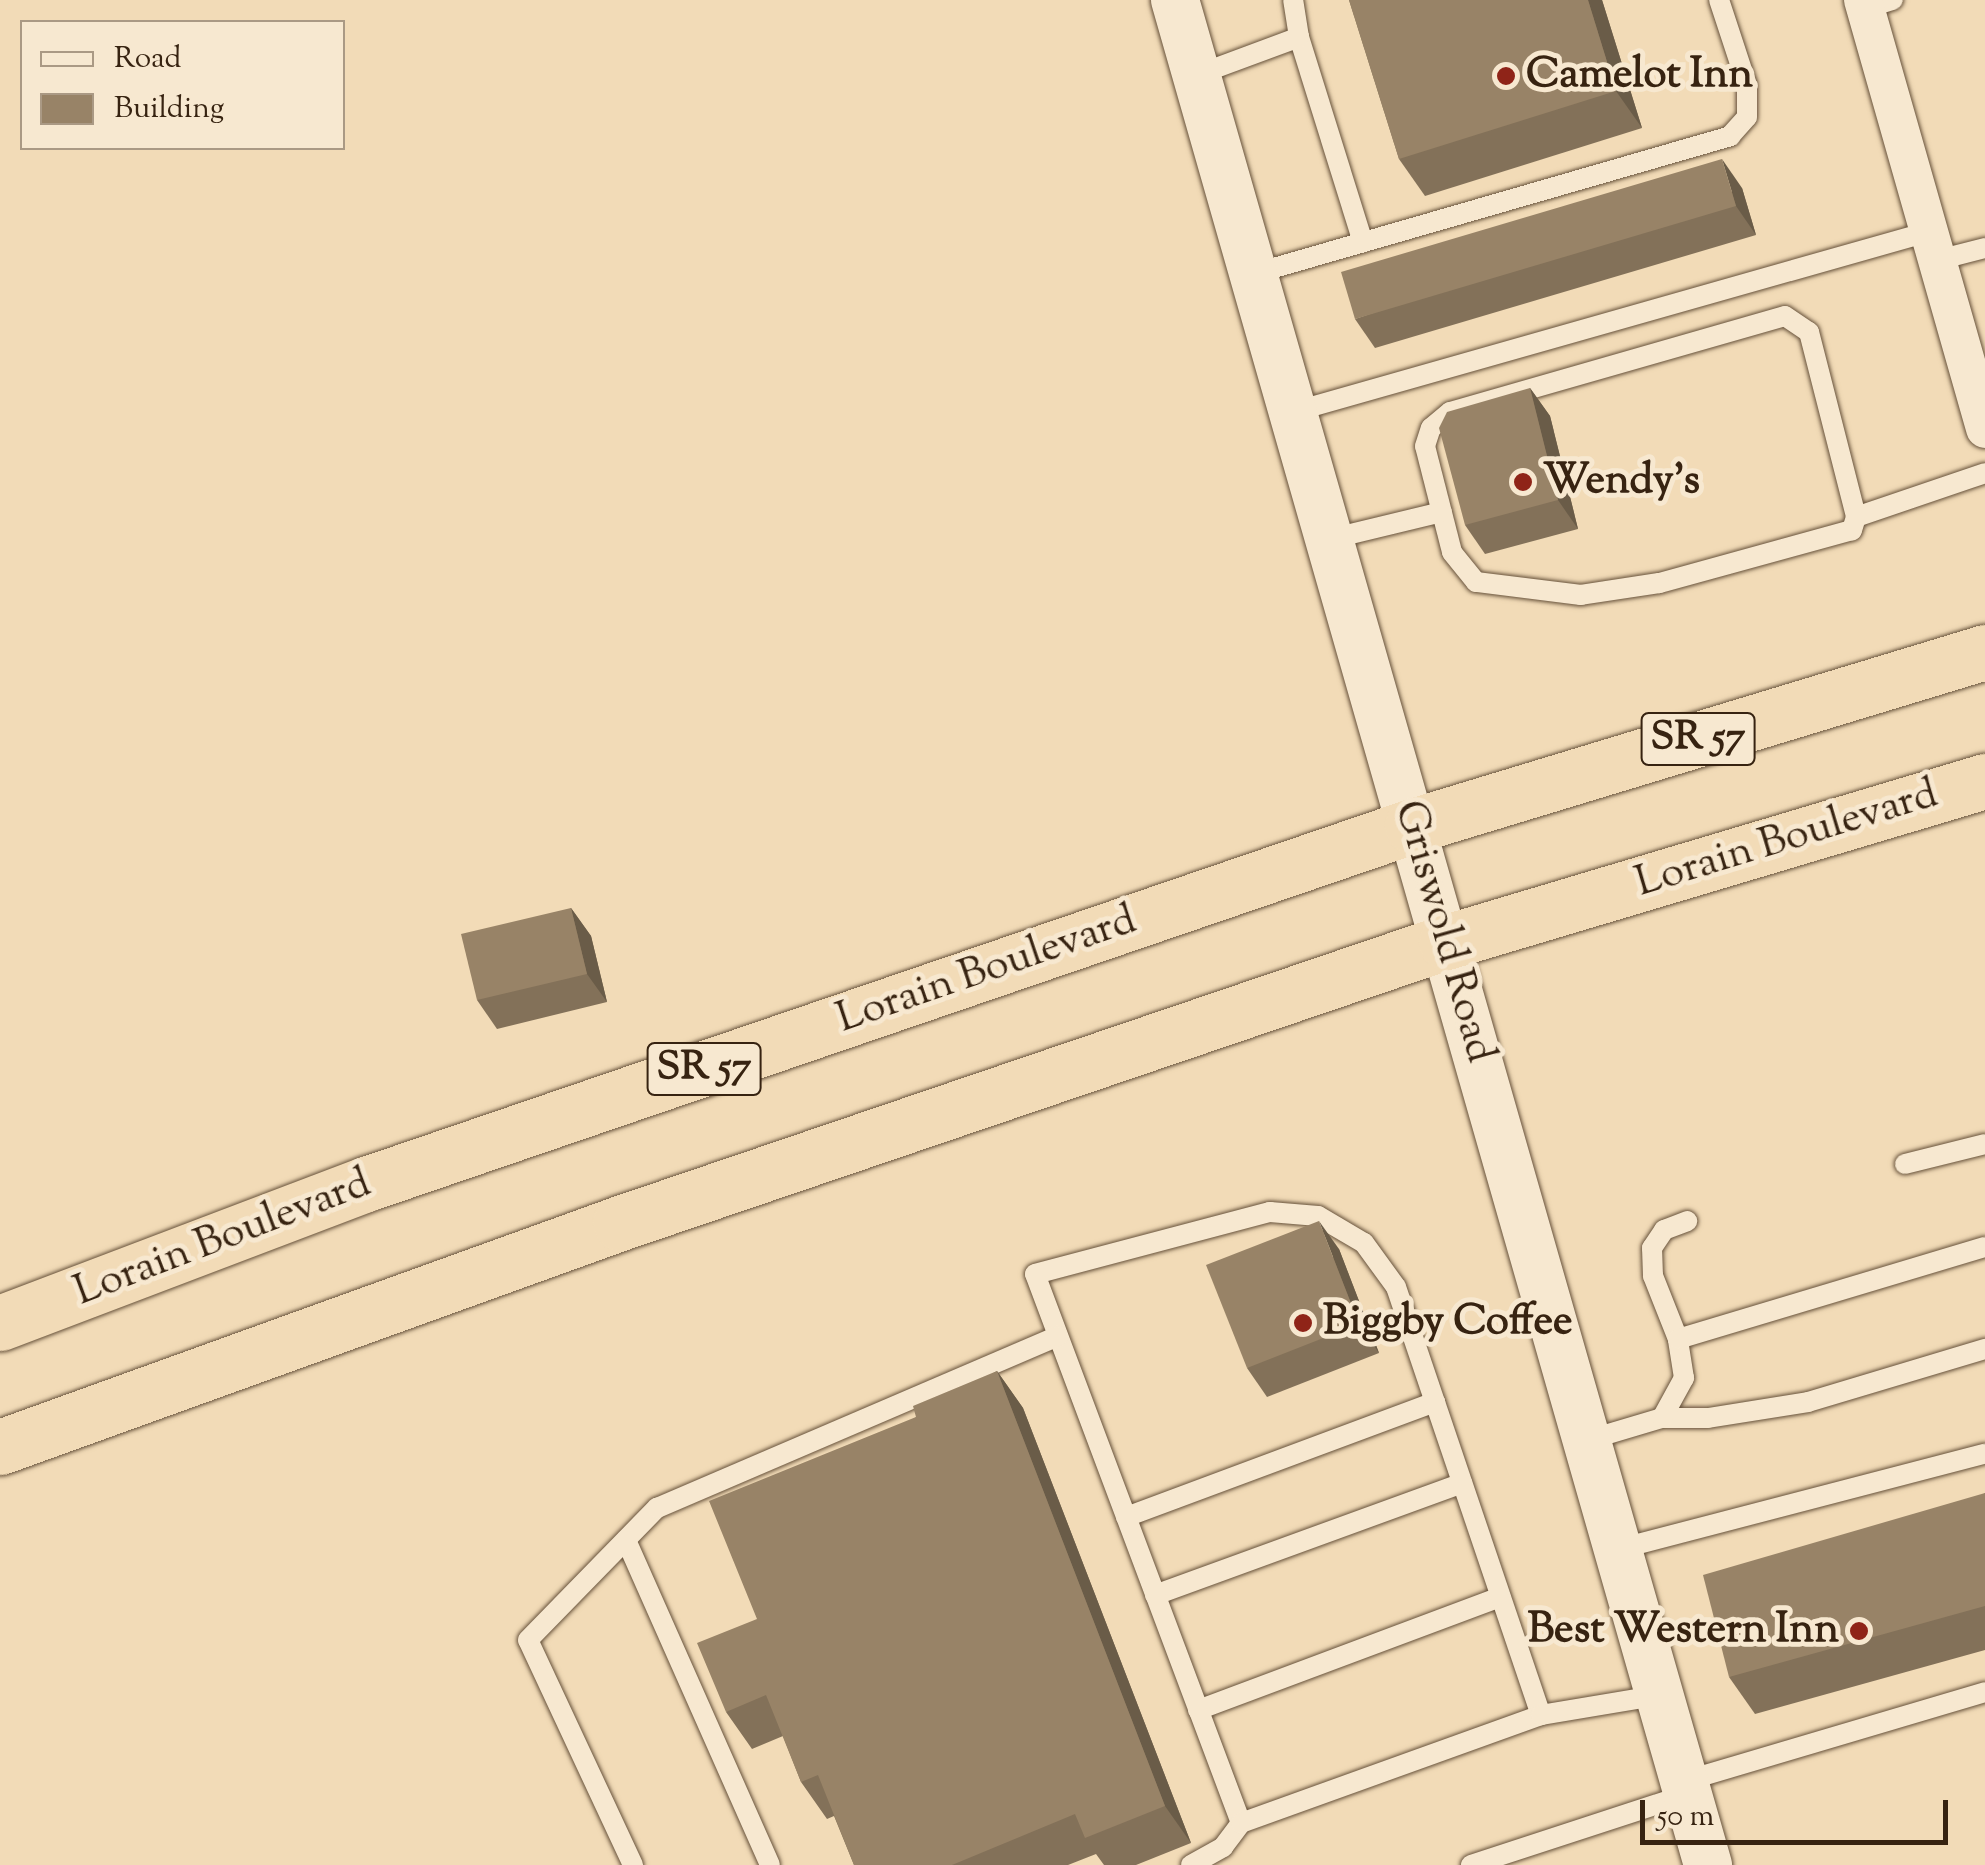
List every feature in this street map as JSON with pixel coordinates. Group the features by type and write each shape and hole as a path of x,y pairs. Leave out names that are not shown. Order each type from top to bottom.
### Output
{"highway":[{"name":"Lorain Boulevard","path":"0,1323 366,1184 1412,826 1985,652"},
{"name":"Lorain Boulevard","path":"0,1447 620,1222 1446,942 1985,781"}],"street":[{"name":"Griswold Road","path":"1175,0 1708,1865"},
{"path":"1874,3 1985,428"}],"lane":[{"path":"1293,0 1300,37 1363,242"},
{"path":"1253,274 1730,136 1747,117 1748,85 1719,0"},
{"path":"1196,76 1300,37"},
{"path":"1293,412 1935,245 1985,248"},
{"path":"1786,316 1810,332 1856,516 1852,530 1838,538 1582,596 1476,582 1452,552 1442,512 1426,446 1431,428 1450,412 1786,316"},
{"path":"1856,516 1985,473"},
{"path":"1330,539 1442,512"},
{"path":"1905,1164 1985,1144"},
{"path":"1240,1822 1035,1274 1270,1212 1318,1216 1364,1243 1396,1287 1541,1716"},
{"path":"1662,1418 1684,1378 1678,1339 1653,1276 1652,1248 1664,1230 1687,1221"},
{"path":"1678,1339 1985,1247"},
{"path":"633,1865 528,1640 657,1508 1058,1336"},
{"path":"1588,1440 1662,1418 1808,1402 1985,1349"},
{"path":"1126,1518 1435,1402"},
{"path":"1619,1549 1985,1454"},
{"path":"1155,1595 1462,1483"},
{"path":"626,1540 770,1865"},
{"path":"1198,1710 1502,1597"},
{"path":"1471,1865 1533,1855 1686,1788 1985,1692"},
{"path":"1191,1865 1223,1848 1240,1822 1541,1716 1660,1695"}],"building":[{"name":"Camelot Inn","path":"1349,0 1588,0 1616,91 1399,159"},
{"path":"1722,159 1736,206 1355,319 1341,272"},
{"path":"1530,388 1558,500 1465,525 1439,428 1447,412"},
{"path":"571,908 587,974 477,1000 461,934"},
{"name":"Biggby Coffee","path":"1319,1221 1359,1324 1247,1368 1206,1265"},
{"path":"997,1371 1165,1806 1085,1838 1075,1814 952,1865 854,1865 818,1775 801,1782 766,1695 726,1712 697,1643 757,1619 709,1501 916,1417 913,1406"},
{"path":"1985,1493 1985,1606 1729,1677 1703,1575"}],"place":[{"name":"Camelot Inn","path":"1506,76"},
{"name":"Wendy's","path":"1523,482"},
{"name":"Biggby Coffee","path":"1303,1323"},
{"name":"Best Western Inn","path":"1859,1631"}]}
